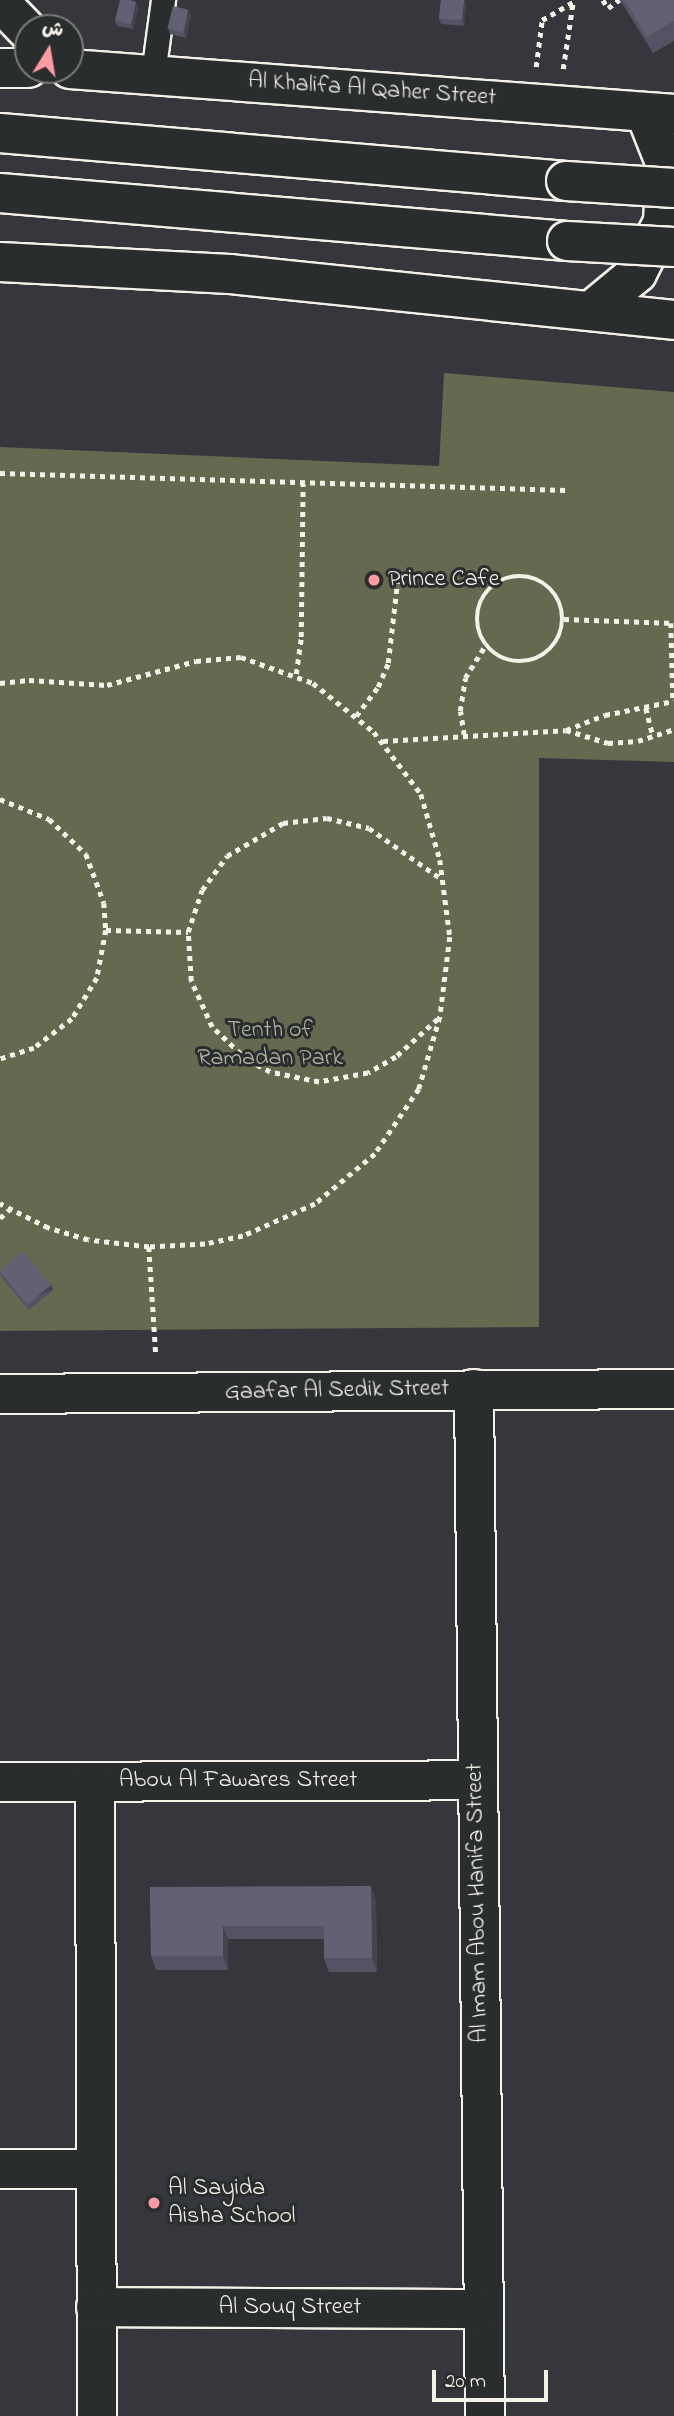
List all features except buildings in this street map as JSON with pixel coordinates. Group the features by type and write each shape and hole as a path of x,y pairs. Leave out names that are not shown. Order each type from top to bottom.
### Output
{"street":[{"path":"0,2 14,16"},
{"name":"Al Khalifa Al Qaher Street","path":"84,69 660,113"},
{"path":"591,311 637,272 663,222 666,165 660,113"},
{"path":"0,133 674,188"},
{"path":"0,193 566,241 674,247"},
{"path":"0,262 230,274 674,320"},
{"name":"Gaafar Al Sedik Street","path":"0,1394 674,1389"},
{"name":"Al Imam Abou Hanifa Street","path":"474,1390 476,1780 485,2416"},
{"name":"Abou Al Fawares Street","path":"0,1782 476,1780"},
{"path":"95,1782 97,2416"},
{"path":"0,2169 96,2169"},
{"name":"Al Souq Street","path":"96,2307 483,2309"}],"lane":[{"path":"153,74 163,0"}],"path":[{"path":"603,0 608,8 620,0"},
{"path":"546,103 575,1"},
{"path":"546,103 542,20 575,1"},
{"path":"0,474 566,490"},
{"path":"296,674 301,637 303,484"},
{"path":"529,576 543,581 554,591 564,619 553,648 527,662 496,656 485,646 476,617 480,601 499,580 529,576"},
{"path":"356,716 378,687 388,663 398,577"},
{"path":"383,741 566,730 605,715 673,701 673,623 564,619"},
{"path":"464,736 461,698 465,678 485,646"},
{"path":"0,683 107,685 216,657 241,657 296,674 356,716 383,741 421,794 444,880 450,937 440,1017 419,1089 375,1154 347,1181 280,1223 243,1236 205,1244 149,1247 88,1240 9,1210 0,1204"},
{"path":"646,708 653,737"},
{"path":"566,730 608,743 653,737 674,729"},
{"path":"0,799 49,819 86,854 104,903 106,930 97,978 72,1019 34,1048 0,1059"},
{"path":"440,1017 396,1057 368,1073 319,1082 271,1072 248,1061 212,1027 191,981 188,932 193,911 213,872 244,842 283,823 327,818 369,828 444,880"},
{"path":"106,930 188,932"},
{"path":"0,1218 9,1210"},
{"path":"149,1247 159,1393"}],"green space":[{"name":"Tenth of Ramadan Park","path":"444,373 674,392 674,762 539,758 539,1327 0,1331 0,447 439,466"}],"place":[{"name":"Prince Cafe","path":"374,580"},
{"name":"Al Sayida Aisha School","path":"154,2203"}]}
